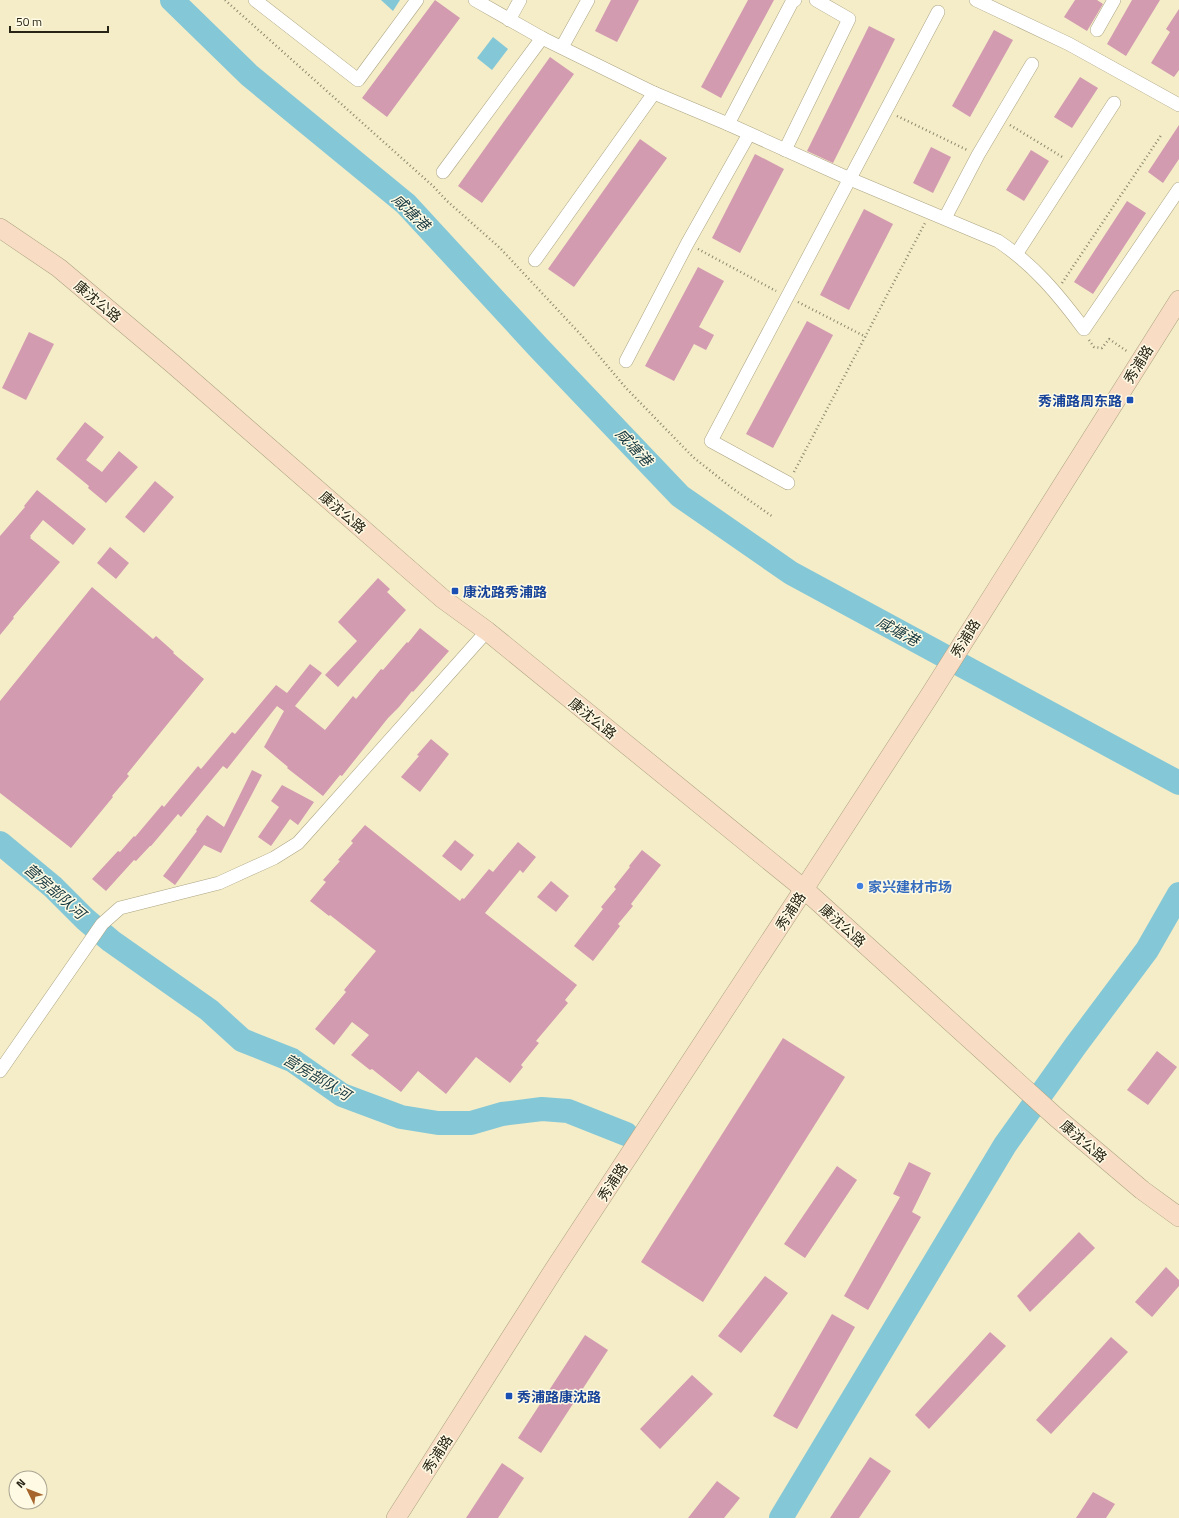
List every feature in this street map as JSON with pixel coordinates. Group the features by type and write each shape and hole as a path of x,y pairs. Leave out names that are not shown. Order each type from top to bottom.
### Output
{"street":[{"path":"256,0 358,80 417,0"},
{"path":"475,0 542,38 654,93 728,124 850,179 998,241 1017,253 1057,292 1084,329 1179,189"},
{"path":"509,20 520,0"},
{"path":"562,47 588,0"},
{"path":"728,124 792,2 795,0"},
{"path":"784,150 850,19 816,0"},
{"path":"976,0 1069,44 1179,105"},
{"path":"1096,30 1114,0"},
{"path":"788,483 711,441 938,12"},
{"path":"443,172 542,38"},
{"path":"945,218 978,156 1032,64"},
{"path":"535,260 654,93"},
{"path":"1017,253 1114,103"},
{"path":"626,361 687,244 749,134"},
{"name":"康沈公路","path":"0,228 60,268 173,364 443,599 487,631 804,890 1057,1118 1142,1190 1179,1217"},
{"name":"秀浦路","path":"396,1518 560,1262 930,695 1179,300"},
{"path":"0,1071 102,924 120,908 219,882 274,858 298,843 487,631"}],"path":[{"path":"225,0 500,248 583,337 626,388 693,457 732,488 773,516"},
{"path":"886,110 978,156"},
{"path":"1000,119 1075,165"},
{"path":"1057,292 1162,134"},
{"path":"788,483 931,212"},
{"path":"1084,329 1088,339 1094,347 1102,348 1108,339 1141,361"}],"water":[{"path":"381,0 400,0 393,11"},
{"path":"493,37 508,49 492,70 477,58"}],"building":[{"path":"435,0 460,18 387,117 362,98"},
{"path":"611,0 639,0 617,42 595,31"},
{"path":"748,0 774,0 721,98 701,87"},
{"path":"1075,0 1097,0 1103,4 1087,31 1064,17"},
{"path":"1132,0 1160,0 1126,56 1107,44"},
{"path":"1179,9 1179,70 1174,77 1151,63 1170,32 1166,29"},
{"path":"869,26 895,39 833,163 807,151"},
{"path":"994,30 1013,40 970,117 952,106"},
{"path":"550,57 574,74 482,203 458,186"},
{"path":"1080,77 1098,88 1072,128 1054,117"},
{"path":"1179,125 1179,159 1163,183 1148,172"},
{"path":"640,139 667,158 574,287 548,269"},
{"path":"931,147 951,157 933,193 913,183"},
{"path":"1031,150 1049,161 1024,201 1006,190"},
{"path":"755,154 784,169 740,253 712,238"},
{"path":"1127,201 1146,213 1093,294 1074,282"},
{"path":"864,209 893,224 849,310 820,295"},
{"path":"698,267 724,281 699,327 714,335 706,350 694,344 674,381 645,366"},
{"path":"807,321 833,335 773,448 746,434"},
{"path":"29,332 54,344 26,400 2,388"},
{"path":"85,422 104,437 86,460 102,472 119,451 138,467 106,503 88,488 89,486 56,459"},
{"path":"155,481 174,497 144,533 125,517"},
{"path":"37,490 86,529 73,545 43,520 30,536 30,538 60,562 13,617 14,618 0,635 0,536 25,507 24,506"},
{"path":"110,547 129,563 116,579 97,563"},
{"path":"378,578 390,589 387,592 406,610 338,687 325,675 357,641 338,622"},
{"path":"92,587 153,639 156,636 174,652 173,653 204,679 127,774 129,776 71,848 0,793 0,701"},
{"path":"420,628 449,651 388,718 342,776 340,775 323,796 287,768 288,767 264,747 284,711 277,706 227,769 223,766 181,817 178,814 151,846 136,861 134,860 106,891 92,879 118,851 120,852 134,836 135,837 162,805 164,807 198,766 201,769 232,732 235,734 276,685 287,693 310,664 322,673 295,706 325,730 353,696 356,699 381,669 383,670"},
{"path":"431,739 449,754 420,792 401,777"},
{"path":"252,770 262,775 221,853 204,845 175,885 163,876 197,831 196,830 207,815 224,827"},
{"path":"282,785 314,802 298,825 290,819 271,846 258,837 279,807 271,801"},
{"path":"365,825 460,901 462,898 464,899 489,869 493,872 518,842 536,857 523,873 520,870 485,913 577,985 565,1000 568,1003 536,1041 539,1043 521,1065 523,1067 510,1083 476,1057 446,1094 418,1071 401,1092 372,1069 370,1070 351,1055 369,1035 352,1022 334,1045 315,1029 346,992 344,990 376,951 310,901 326,882 323,880 340,861 338,860 353,843 351,841"},
{"path":"455,840 474,855 461,871 442,856"},
{"path":"642,850 661,865 631,904 633,906 618,924 620,926 593,961 574,946 603,909 601,907 616,889 614,887"},
{"path":"551,881 569,896 556,912 537,897"},
{"path":"783,1038 845,1077 703,1302 641,1262"},
{"path":"1157,1051 1177,1067 1148,1105 1127,1090"},
{"path":"909,1162 931,1173 912,1212 921,1217 868,1310 844,1296 900,1197 893,1194"},
{"path":"837,1166 857,1180 805,1258 784,1244"},
{"path":"1079,1232 1095,1248 1030,1312 1017,1296"},
{"path":"1166,1267 1179,1280 1179,1286 1152,1317 1135,1302"},
{"path":"765,1276 788,1293 741,1353 718,1336"},
{"path":"832,1314 855,1327 797,1429 773,1416"},
{"path":"990,1332 1006,1346 929,1429 915,1415"},
{"path":"585,1335 608,1350 541,1453 518,1438"},
{"path":"1111,1337 1128,1352 1051,1434 1036,1420"},
{"path":"692,1375 713,1394 660,1449 640,1429"},
{"path":"870,1457 891,1471 859,1518 830,1518"},
{"path":"502,1463 524,1478 498,1518 466,1518"},
{"path":"717,1481 740,1498 724,1518 688,1518"},
{"path":"1093,1492 1115,1504 1106,1518 1076,1518"}],"waterway":[{"name":"咸塘港","path":"172,0 249,75 406,204 538,347 680,496 791,573 1179,783"},
{"name":"营房部队河","path":"0,843 53,887 85,919 111,941 209,1010 242,1040 292,1060 342,1095 401,1117 438,1123 471,1123 502,1114 542,1109 568,1111 626,1134"},
{"path":"781,1518 1005,1145 1076,1045 1147,950 1179,894"}],"place":[{"name":"秀浦路周东路","path":"1130,400"},
{"name":"康沈路秀浦路","path":"455,591"},
{"name":"家兴建材市场","path":"860,886"},
{"name":"秀浦路康沈路","path":"509,1396"}]}
